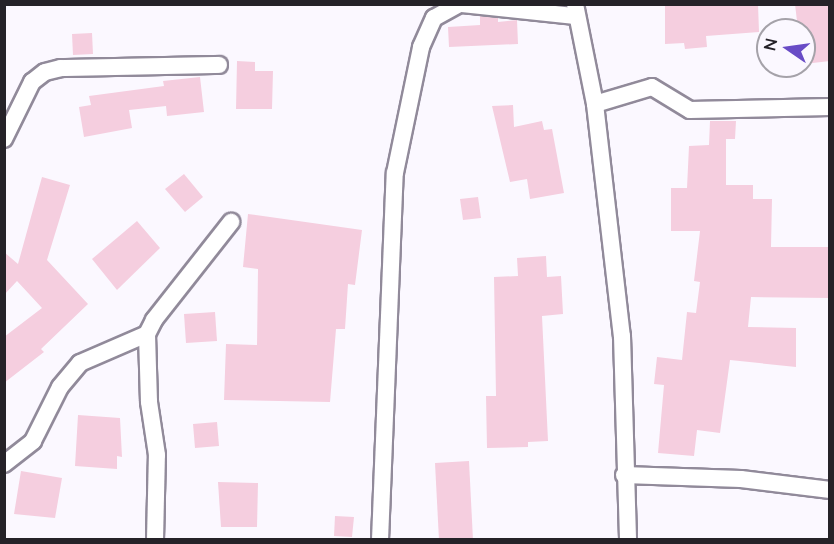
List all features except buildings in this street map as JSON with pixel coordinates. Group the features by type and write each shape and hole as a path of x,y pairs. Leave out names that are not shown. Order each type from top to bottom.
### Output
{"street":[{"path":"380,540 395,173 421,47 434,18 460,4 575,10 595,104 622,336 624,476 628,540"},
{"path":"4,140 32,82 45,72 61,68 219,65"},
{"path":"595,104 652,87 690,110 830,107"},
{"path":"155,540 157,454 149,402 147,334 154,320 231,222"},
{"path":"4,464 33,441 60,387 80,363 147,334"},
{"path":"624,476 741,479 830,490"}]}
